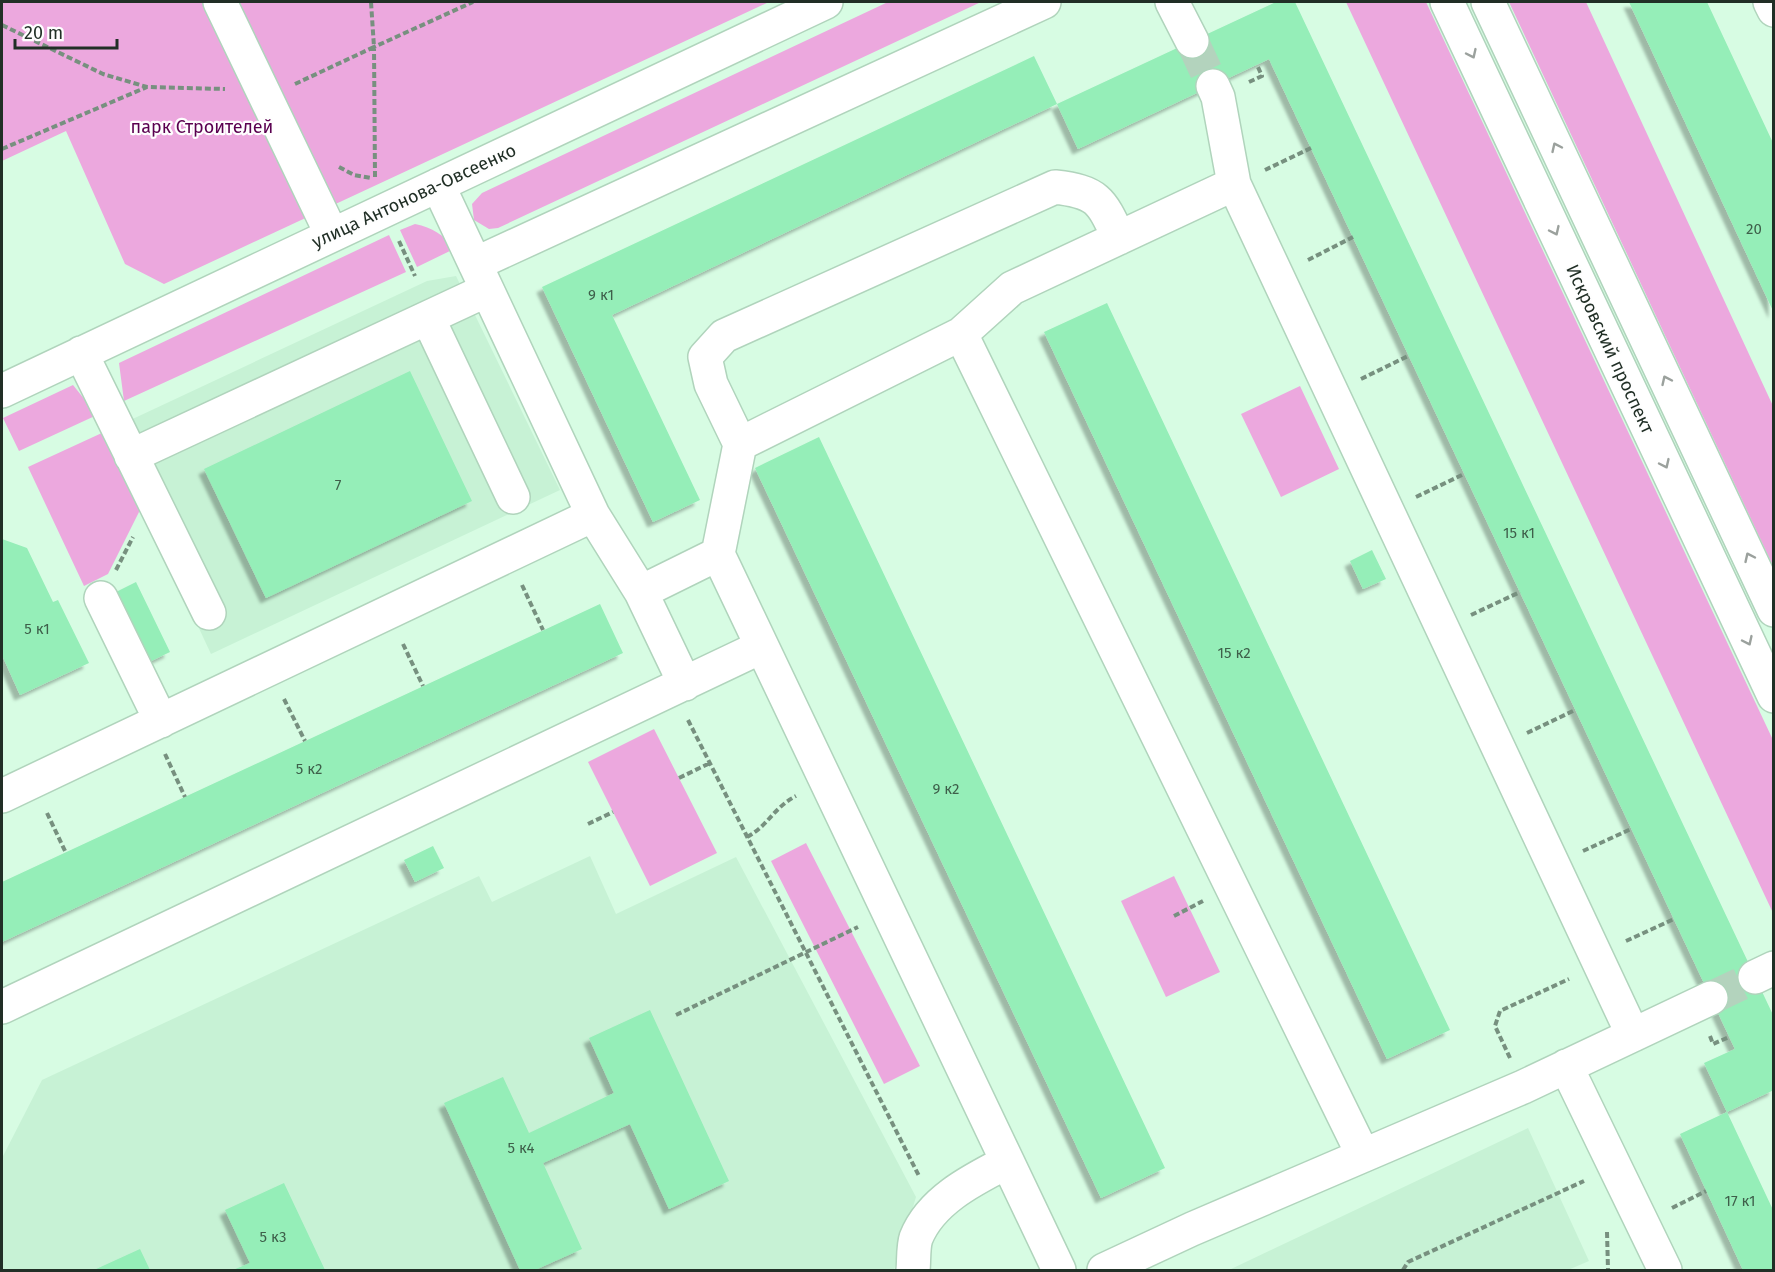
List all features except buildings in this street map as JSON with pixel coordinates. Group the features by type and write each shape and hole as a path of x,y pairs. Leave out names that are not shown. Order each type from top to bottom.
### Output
{"street":[{"path":"220,2 332,235"},
{"name":"улица Антонова-Овсеенко","path":"2,391 826,2"},
{"path":"131,456 428,318 481,277 1044,2"},
{"path":"1172,2 1191,41"},
{"name":"Искровский проспект","path":"1447,2 1773,696"},
{"name":"Искровский проспект","path":"1488,2 1773,610"},
{"path":"1770,2 1773,10"},
{"path":"1213,86 1218,98 1234,184 1632,1035"},
{"path":"740,444 961,334 1012,288 1234,184"},
{"path":"438,185 593,515 641,592 678,686"},
{"path":"1059,1270 718,554 740,444 711,384 705,357 724,336 1055,187 1083,190 1104,208 1119,238"},
{"path":"428,318 513,497"},
{"path":"961,334 1363,1155"},
{"path":"81,353 209,613"},
{"path":"2,796 593,515"},
{"path":"641,592 718,554"},
{"path":"102,598 156,724"},
{"path":"2,1007 761,647"},
{"path":"1104,1270 1523,1087 1711,998"},
{"path":"1566,1066 1665,1270"},
{"path":"913,1270 916,1238 936,1209 966,1183 1007,1162"}],"path":[{"path":"371,2 374,47 375,178 379,186"},
{"path":"2,25 103,74 147,87 262,89 297,83 473,2"},
{"path":"2,149 147,87"},
{"path":"1234,184 1311,148"},
{"path":"395,231 415,276"},
{"path":"1277,276 1353,237"},
{"path":"1332,393 1408,356"},
{"path":"1387,510 1464,474"},
{"path":"102,598 153,499"},
{"path":"508,556 543,630"},
{"path":"1442,628 1520,592"},
{"path":"388,613 423,686"},
{"path":"269,669 305,741"},
{"path":"678,686 710,763 936,1209"},
{"path":"1497,747 1575,710"},
{"path":"156,724 185,797"},
{"path":"679,778 710,763"},
{"path":"747,837 761,829 780,804 825,781"},
{"path":"32,782 66,853"},
{"path":"588,824 613,812"},
{"path":"1552,864 1631,829"},
{"path":"676,1016 888,913"},
{"path":"1523,1087 1494,1026 1500,1011 1674,919"},
{"path":"1403,1270 1408,1262 1615,1167"}],"shaded area":[{"path":"456,276 560,490 211,654 107,431 427,281"},
{"path":"590,856 616,914 736,857 916,1197 894,1270 2,1270 2,1158 42,1080 479,876 492,902"},
{"path":"1528,1128 1589,1261 1568,1270 1229,1270"}],"green space":[{"name":"парк Строителей","path":"2,2 769,2 164,284 125,264 66,131 2,161"},
{"path":"888,2 981,2 498,228 489,229 474,220 472,204 482,193"},
{"path":"1346,2 1426,2 1773,740 1773,913"},
{"path":"1509,2 1586,2 1773,406 1773,566"},
{"path":"415,224 437,232 454,249 417,267 400,230"},
{"path":"389,235 406,272 124,401 119,363"},
{"path":"73,385 97,415 19,451 3,418"},
{"path":"1300,386 1339,469 1281,497 1241,414"},
{"path":"104,432 141,508 108,574 84,586 28,467"},
{"path":"654,729 717,853 650,886 588,762"},
{"path":"806,843 920,1066 884,1084 771,861"},
{"path":"1174,876 1220,972 1166,997 1121,901"}],"tunnel":[{"path":"1192,41 1213,86"},
{"path":"1711,998 1755,977"}]}
